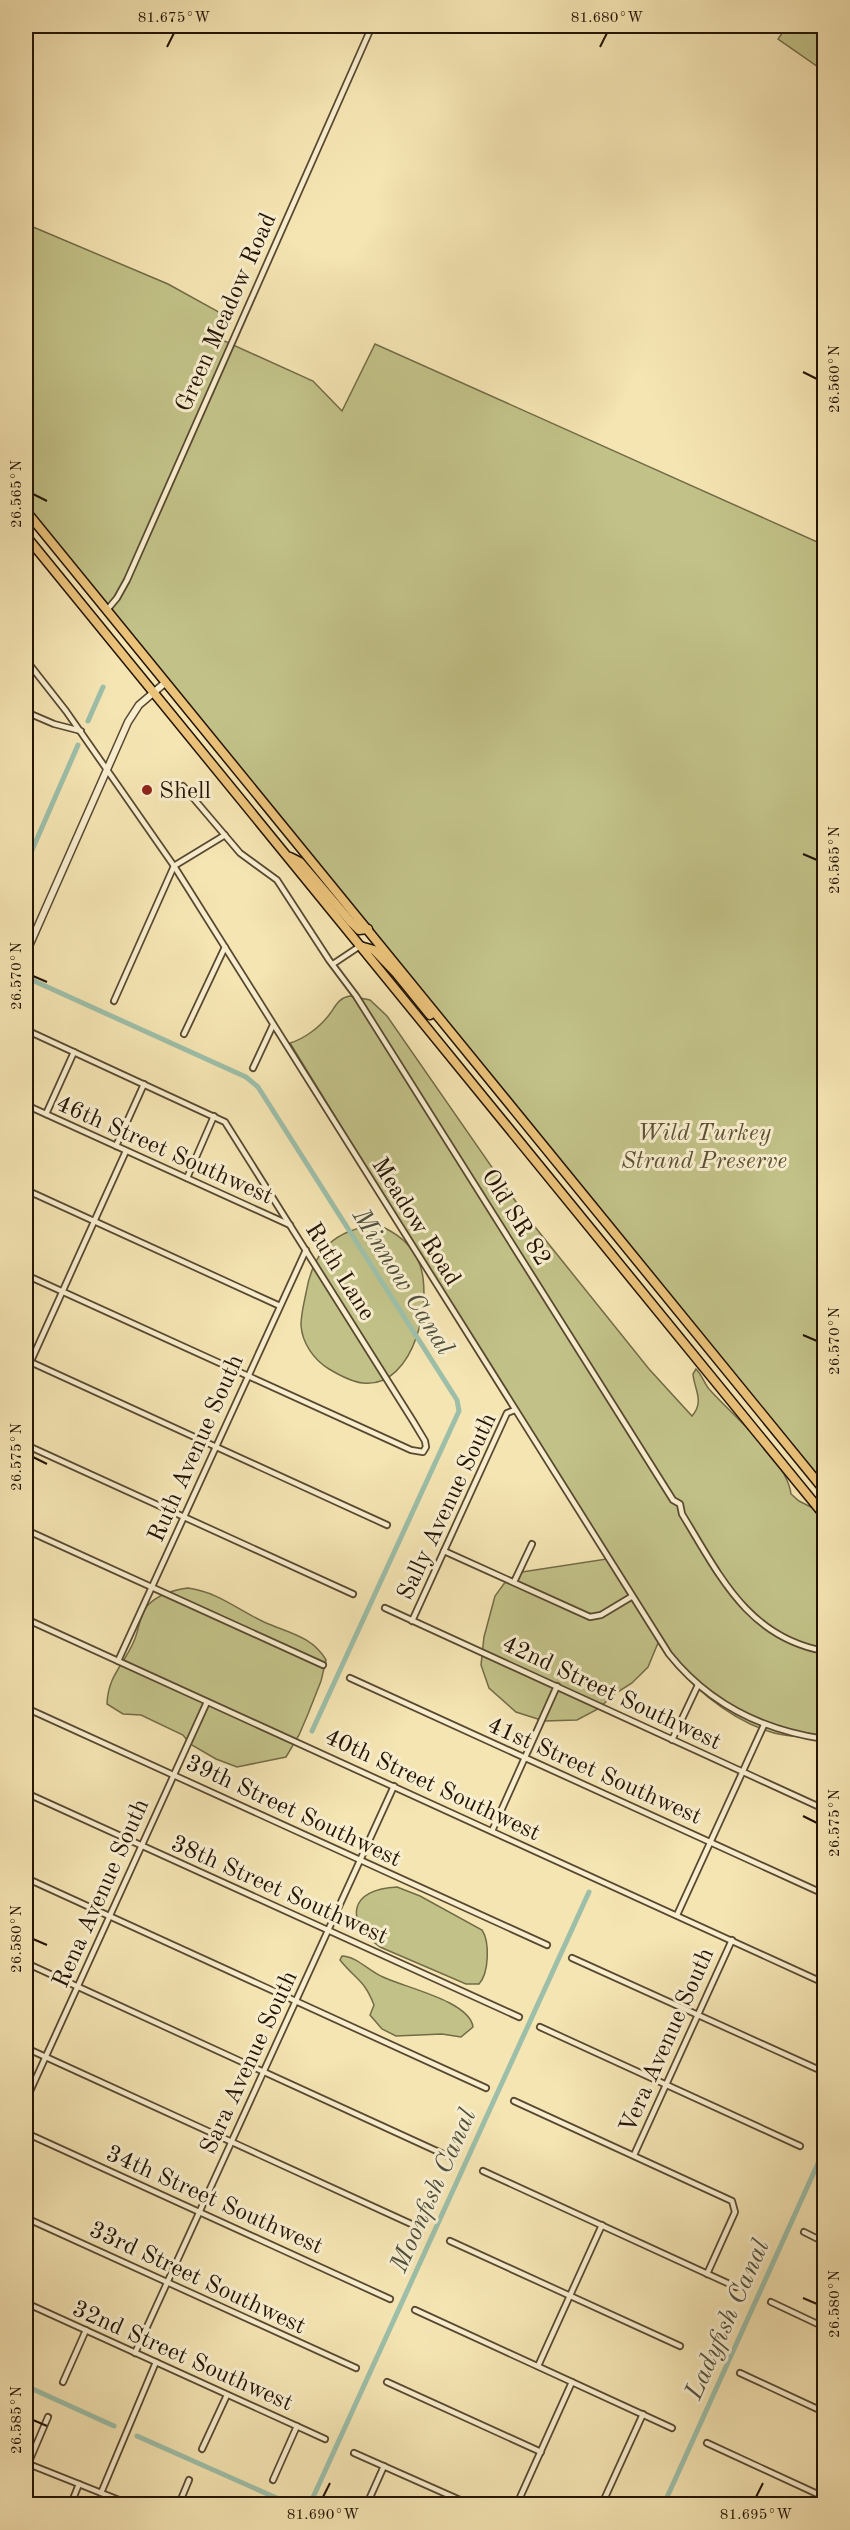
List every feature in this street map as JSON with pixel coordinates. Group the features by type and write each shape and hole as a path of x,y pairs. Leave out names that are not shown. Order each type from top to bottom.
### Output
{"highway":[{"path":"26,511 825,1490"},
{"path":"26,536 825,1515"},
{"path":"285,854 300,862 359,930 368,929"},
{"path":"360,946 374,950 444,1032 456,1039"}],"street":[{"name":"Green Meadow Road","path":"106,610 117,598 127,580 372,26"},
{"name":"Meadow Road","path":"26,660 81,731 174,866 631,1597 669,1654 698,1685 724,1705 764,1725 797,1735 825,1739"},
{"path":"26,953 132,716 140,705 166,682"},
{"path":"26,712 54,724 81,731"},
{"name":"Old SR 82","path":"183,786 245,857 277,880 356,996 673,1500 680,1504 681,1514 733,1595 749,1614 768,1629 801,1646 825,1651"},
{"path":"114,1001 174,866 225,834"},
{"path":"333,964 360,946"},
{"path":"184,1034 225,947"},
{"path":"253,1068 273,1025"},
{"path":"26,1030 214,1116 187,1178"},
{"path":"46,1114 74,1052"},
{"path":"116,1146 144,1084"},
{"name":"46th Street Southwest","path":"26,1105 290,1225"},
{"name":"Ruth Lane","path":"214,1116 225,1122 425,1441 426,1447 423,1452 411,1450 248,1376"},
{"path":"26,1372 28,1361 126,1151"},
{"path":"26,1190 280,1306"},
{"name":"Ruth Avenue South","path":"118,1661 306,1250"},
{"path":"26,1275 248,1376"},
{"path":"28,1361 387,1525"},
{"name":"Sally Avenue South","path":"412,1621 507,1413 515,1410"},
{"path":"26,1445 353,1594"},
{"path":"26,1530 323,1665"},
{"path":"514,1582 532,1544"},
{"path":"444,1551 590,1617 602,1616 631,1597"},
{"name":"42nd Street Southwest","path":"384,1608 825,1809"},
{"name":"40th Street Southwest","path":"26,1619 825,1983"},
{"name":"41st Street Southwest","path":"350,1678 825,1894"},
{"path":"672,1740 698,1685"},
{"path":"492,1831 557,1686"},
{"name":"Rena Avenue South","path":"26,2100 207,1702"},
{"name":"39th Street Southwest","path":"26,1708 547,1945"},
{"path":"677,1915 764,1725"},
{"name":"Sara Avenue South","path":"135,2353 393,1786"},
{"name":"38th Street Southwest","path":"26,1793 519,2018"},
{"path":"26,1878 486,2088"},
{"name":"Vera Avenue South","path":"634,2155 732,1941"},
{"path":"572,1958 825,2072"},
{"path":"26,1963 452,2158"},
{"path":"540,2027 800,2146"},
{"path":"26,2048 420,2228"},
{"path":"514,2101 728,2198 735,2206 735,2212 706,2274"},
{"name":"34th Street Southwest","path":"26,2133 390,2299"},
{"path":"483,2171 736,2287"},
{"name":"33rd Street Southwest","path":"26,2218 356,2368"},
{"path":"538,2366 602,2225"},
{"path":"804,2232 825,2242"},
{"path":"450,2241 680,2346"},
{"path":"771,2302 825,2327"},
{"name":"32nd Street Southwest","path":"26,2303 325,2439"},
{"path":"415,2310 672,2428"},
{"path":"63,2382 86,2330"},
{"path":"101,2493 156,2362"},
{"path":"740,2373 825,2412"},
{"path":"387,2382 541,2452"},
{"path":"517,2505 572,2382"},
{"path":"202,2449 227,2394"},
{"path":"602,2505 643,2414"},
{"path":"48,2417 27,2463 129,2505"},
{"path":"273,2480 297,2426"},
{"path":"707,2443 825,2497"},
{"path":"354,2453 469,2505"},
{"path":"367,2505 384,2466"},
{"path":"179,2505 189,2480"},
{"path":"71,2505 79,2484"}],"green space":[{"path":"787,26 824,26 824,71 778,39"},
{"name":"Wild Turkey Strand Preserve","path":"26,224 168,284 217,311 230,323 222,340 313,381 342,411 375,344 824,545 824,1485 26,506"},
{"path":"350,996 370,1000 387,1016 523,1212 649,1369 692,1416 698,1405 693,1374 696,1369 709,1389 757,1438 780,1467 791,1494 813,1508 824,1524 824,1739 774,1733 740,1719 694,1685 658,1643 648,1667 632,1683 598,1709 577,1720 544,1721 516,1712 489,1688 481,1665 484,1637 495,1596 506,1581 522,1572 607,1559 290,1043 306,1036 340,1001"},
{"path":"378,1225 401,1238 415,1254 423,1276 424,1295 422,1316 408,1356 396,1371 381,1381 363,1383 341,1376 318,1361 304,1338 301,1325 309,1278 320,1254 338,1237 349,1231"},
{"path":"188,1588 209,1593 264,1622 307,1640 326,1660 321,1681 308,1714 286,1757 237,1767 216,1759 190,1744 183,1735 141,1715 123,1714 107,1704 110,1685 134,1641 147,1606 166,1593"},
{"path":"397,1887 420,1896 482,1930 485,1935 487,1957 485,1973 479,1984 466,1984 380,1947 368,1937 360,1927 357,1917 357,1908 361,1900 369,1893"},
{"path":"342,1956 352,1959 378,1975 448,2002 469,2018 473,2027 461,2037 442,2034 396,2036 382,2029 370,2015 374,2005 367,1990 340,1960"}],"waterway":[{"path":"88,721 103,687"},
{"path":"26,864 78,745"},
{"name":"Minnow Canal","path":"32,980 246,1077 258,1087 457,1400 459,1411 312,1731"},
{"name":"Moonfish Canal","path":"310,2504 589,1892"},
{"name":"Ladyfish Canal","path":"664,2504 824,2150"},
{"path":"26,2386 114,2426"},
{"path":"137,2436 290,2504"}],"place":[{"name":"Shell","path":"147,790"}]}
